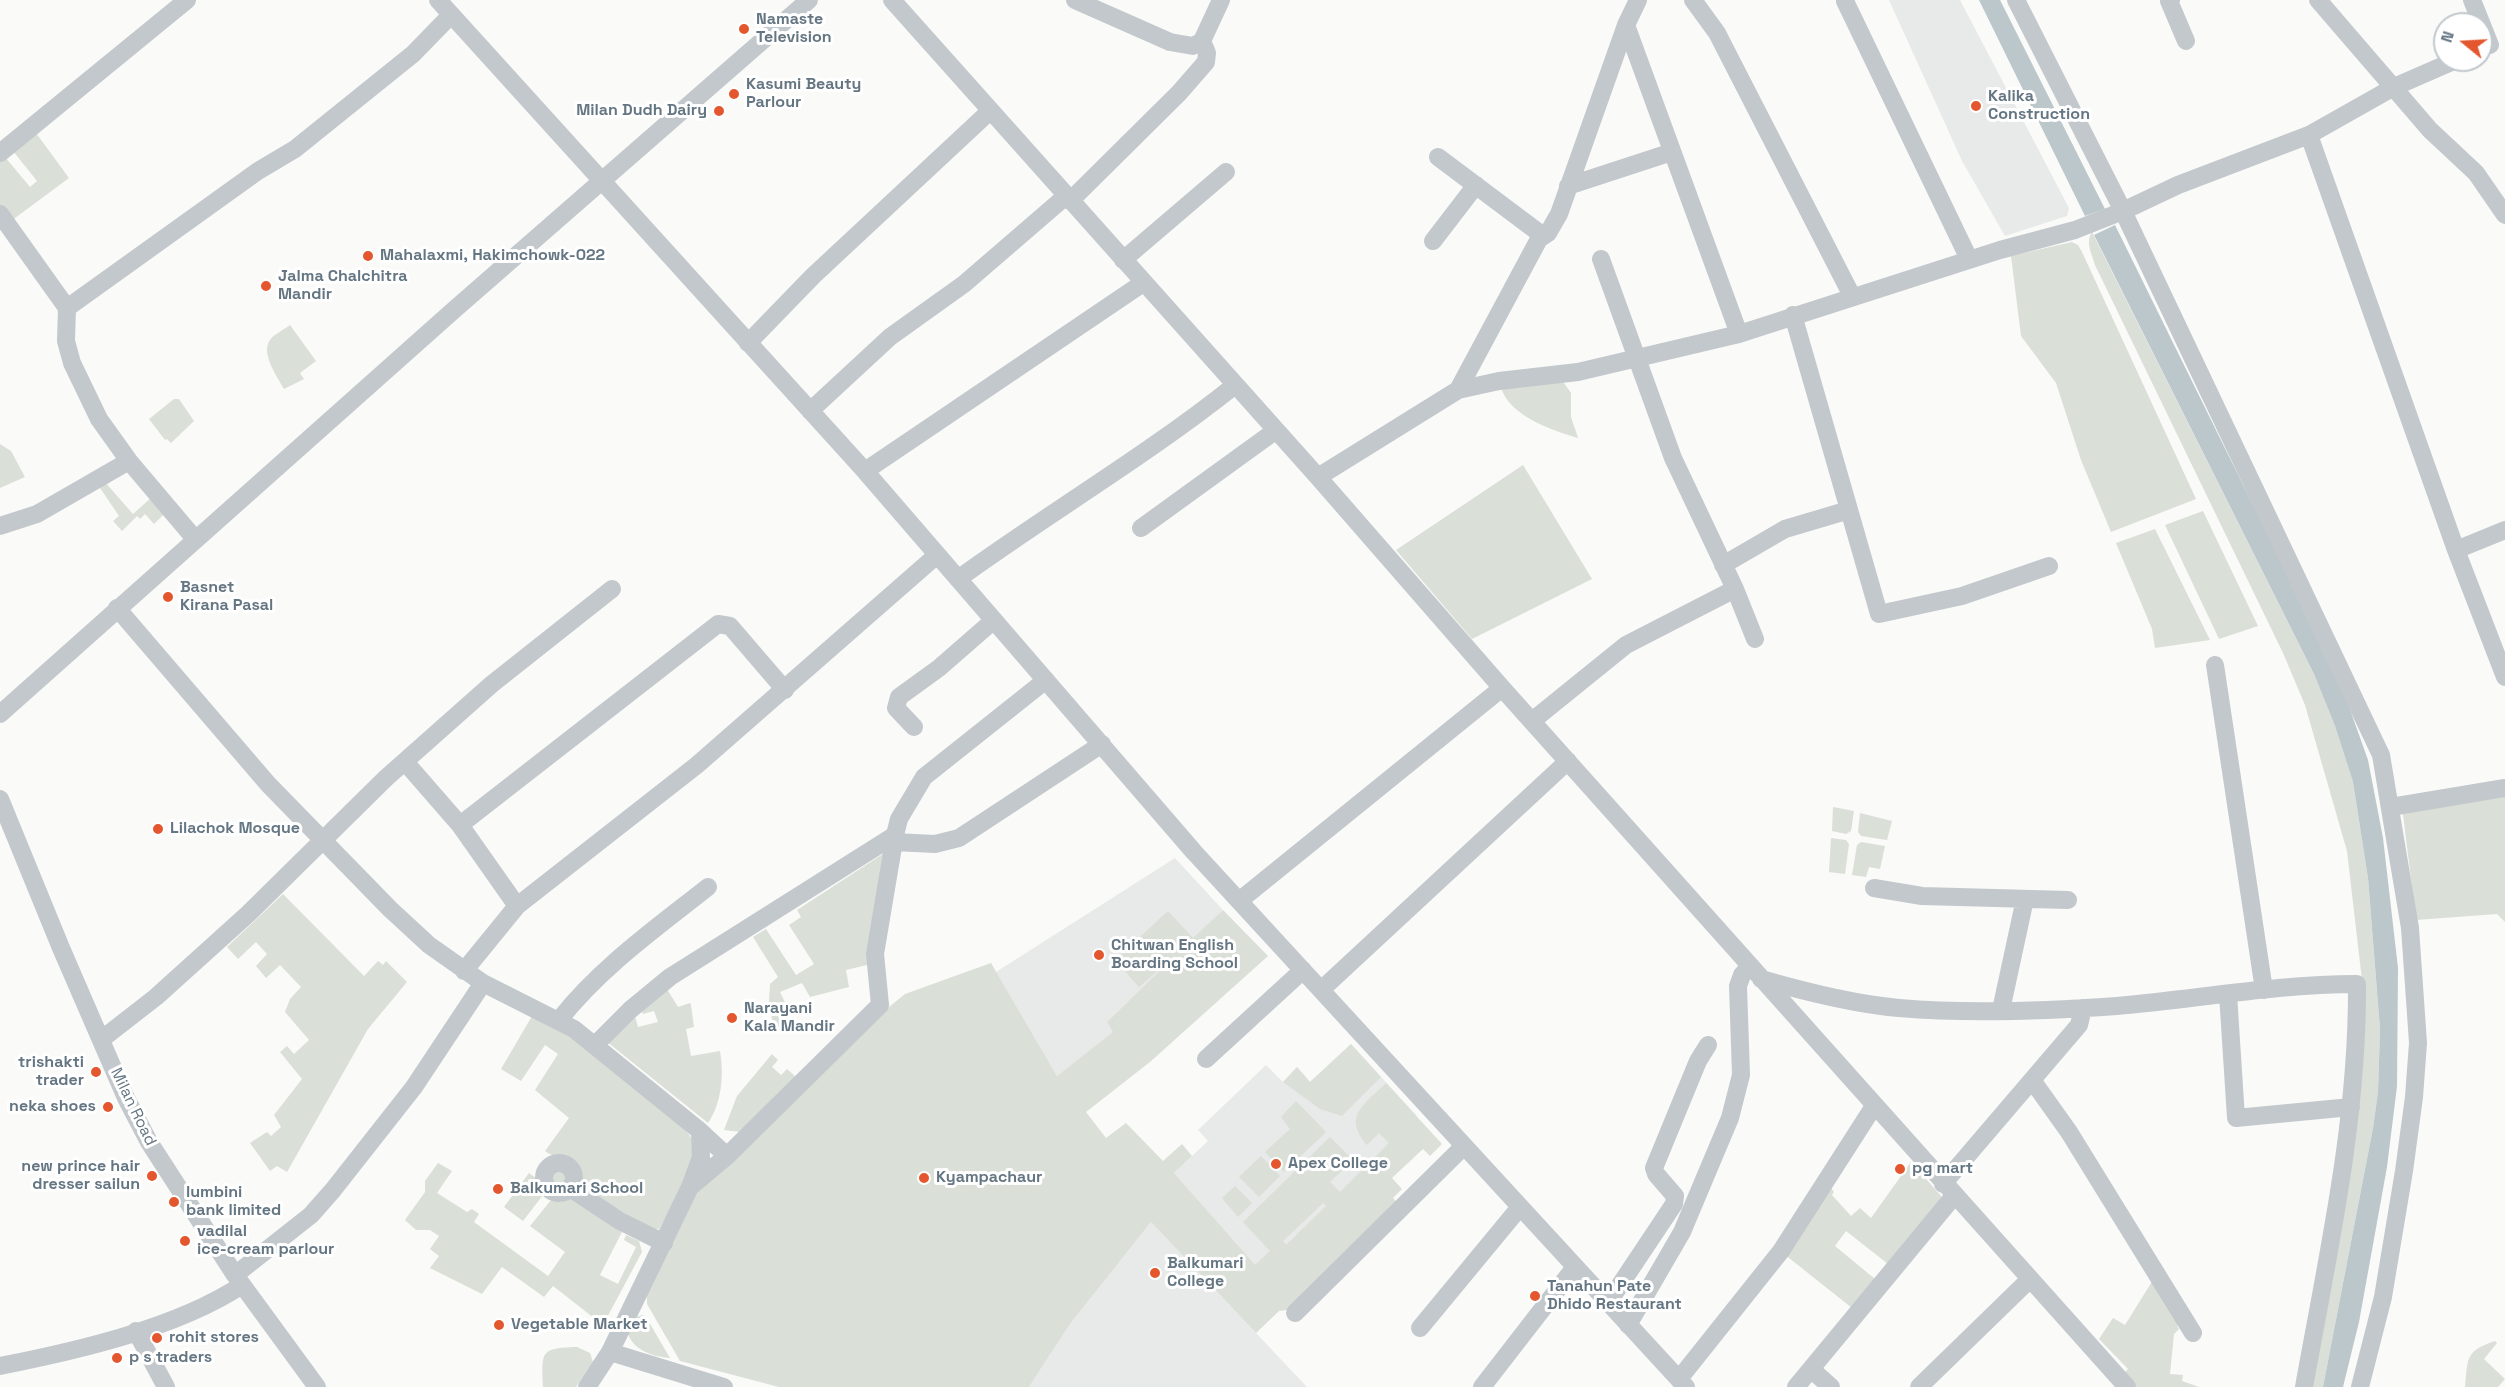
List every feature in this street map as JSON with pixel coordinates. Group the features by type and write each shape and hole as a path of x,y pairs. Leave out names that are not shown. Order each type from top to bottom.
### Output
{"street":[{"path":"0,153 186,0"},
{"path":"438,0 865,471 1239,902 1683,1383 1781,1251 1874,1106"},
{"path":"784,22 789,0"},
{"path":"0,714 195,539 809,0"},
{"path":"892,0 1234,386 1318,477 1502,688 1874,1106 2127,1387"},
{"path":"1075,0 1170,42 1193,46 1202,41 1221,0"},
{"path":"1458,390 1542,235 1548,233 1559,214 1626,25 1638,0"},
{"path":"1693,0 1716,33 1852,296"},
{"path":"2016,0 2381,754 2410,928 2418,1043 2414,1097 2404,1171 2382,1297 2360,1387"},
{"path":"2171,0 2169,1 2186,41"},
{"path":"2318,0 2430,130 2476,173 2505,215"},
{"path":"1845,1 1969,259"},
{"path":"67,308 258,171 295,149 390,73 451,15"},
{"path":"1626,25 1739,334"},
{"path":"810,411 890,337 964,284 1068,198 1179,93 1206,62 1207,53 1202,41"},
{"path":"1318,477 1458,390 1499,381 1578,372 1739,334 1969,259 2075,230 2178,185 2309,135 2394,87 2433,70"},
{"path":"748,343 813,276 990,111"},
{"path":"2309,135 2456,550 2505,677"},
{"path":"1568,186 1584,178 1672,152"},
{"path":"1438,157 1542,235"},
{"path":"1123,260 1226,172"},
{"path":"1433,241 1476,185"},
{"path":"0,214 67,308 66,340 72,363 99,418 129,461 195,539"},
{"path":"1601,259 1673,458 1735,589 1755,639"},
{"path":"865,471 1143,283"},
{"path":"1793,315 1880,614 1962,596 2049,566"},
{"path":"958,579 1025,530 1184,426 1234,386"},
{"path":"1141,528 1275,430"},
{"path":"0,526 37,514 129,461"},
{"path":"1723,564 1785,529 1849,510"},
{"path":"2456,550 2505,530"},
{"path":"465,971 517,906 697,765 937,555"},
{"path":"102,1039 156,997 239,921 386,778 406,763 492,684 612,589"},
{"path":"1532,721 1626,645 1735,589"},
{"path":"117,608 268,784 390,909 429,945 483,983 559,1020 595,1045 727,1156"},
{"path":"914,727 896,708 899,697 939,668 994,620"},
{"path":"460,825 718,624 730,626 785,690"},
{"path":"2215,665 2264,990"},
{"path":"690,1187 727,1156 880,1005 875,954 899,819 924,777 1046,680"},
{"path":"1239,902 1502,688"},
{"path":"595,1045 630,1010 670,977 894,838 935,844 959,838 1102,744"},
{"path":"1321,990 1568,761"},
{"path":"406,763 460,825 517,906"},
{"path":"2391,807 2505,788"},
{"name":"Milan Road","path":"0,799 126,1098 149,1142 239,1280 317,1387"},
{"path":"559,1020 584,988 609,965 708,887"},
{"path":"1874,888 1922,896 2068,900"},
{"path":"2001,1010 2025,899"},
{"path":"1206,1059 1303,970"},
{"path":"1628,1325 1682,1232 1730,1118 1741,1075 1738,986 1742,975 1756,973 1858,1002 1900,1008 2001,1010 2083,1008 2264,990 2357,984 2357,1047 2348,1141 2304,1387"},
{"path":"0,1366 55,1355 136,1331 183,1314 239,1280 311,1215 333,1190 414,1087 483,983"},
{"path":"2228,994 2236,1118 2351,1107"},
{"path":"1796,1387 2032,1080 2079,1025 2083,1008"},
{"path":"1608,1303 1674,1204 1675,1196 1656,1174 1654,1168 1698,1061 1708,1045"},
{"path":"2032,1080 2069,1132 2193,1333"},
{"path":"587,1387 610,1352 690,1187 701,1157 700,1131"},
{"path":"1295,1313 1464,1146"},
{"path":"570,1188 620,1221 664,1243"},
{"path":"1420,1328 1520,1207"},
{"path":"1482,1387 1575,1267"},
{"path":"1919,1387 2030,1279"},
{"path":"136,1331 166,1387"},
{"path":"610,1352 724,1387"},
{"path":"1811,1369 1831,1387"}],"shaded area":[{"name":"Kalika Construction","path":"1889,0 1960,0 2069,208 2067,216 2005,236 1962,161"},
{"path":"1979,0 2000,0 2105,209 2085,216"},
{"path":"36,133 69,178 11,221 0,207 0,162 5,157 30,187 37,181 13,151"},
{"path":"2115,225 2315,631 2348,704 2368,760 2383,838 2398,968 2397,1086 2387,1167 2359,1322 2343,1387 2323,1387 2373,1128 2378,1092 2380,1029 2368,878 2353,782 2335,726 2314,674 2094,235"},
{"path":"2092,232 2314,674 2335,726 2353,782 2368,878 2380,1029 2378,1092 2323,1387 2309,1387 2363,989 2347,851 2305,705 2283,653 2095,265 2089,244"},
{"path":"2072,242 2078,245 2082,252 2196,499 2111,532 2081,460 2056,383 2021,336 2011,256"},
{"path":"290,325 316,361 300,373 304,379 284,389 268,358 267,345 274,336"},
{"path":"1564,383 1571,393 1571,417 1578,438 1556,431 1523,414 1506,398 1501,388"},
{"path":"174,399 179,399 194,421 171,443 165,440 149,419"},
{"path":"0,444 11,451 25,477 0,488"},
{"path":"1523,465 1592,579 1472,639 1396,550"},
{"path":"104,481 133,514 153,496 166,512 154,524 145,514 140,519 137,516 122,531 113,521 119,516 98,485"},
{"path":"2203,511 2258,626 2219,639 2165,525"},
{"path":"2155,529 2210,640 2155,648 2152,629 2116,543"},
{"path":"2505,795 2505,922 2497,914 2416,920 2403,814"},
{"path":"1833,807 1854,811 1851,831 1846,834 1832,831"},
{"path":"1860,813 1892,821 1887,840 1861,836 1858,832"},
{"path":"1831,838 1846,840 1849,844 1845,874 1829,872"},
{"path":"1861,842 1885,846 1880,869 1869,867 1866,877 1852,875 1857,845"},
{"path":"889,850 867,965 846,970 849,987 810,997 802,983 780,992 791,1015 779,1031 774,1032 769,1001 770,984 778,977 753,937 766,929 796,975 814,964 789,925 801,917 797,910"},
{"name":"Chitwan English Boarding School","path":"1175,858 1223,910 1107,1022 1114,1032 1057,1076 996,972"},
{"path":"283,894 364,976 378,961 383,965 386,961 407,982 368,1029 287,1172 277,1166 270,1171 250,1143 267,1132 271,1136 281,1127 274,1115 302,1079 280,1052 287,1046 294,1054 309,1040 285,1012 290,999 301,987 280,965 266,978 256,966 267,954 256,942 238,959 227,947"},
{"name":"Kyampachaur","path":"1223,910 1268,956 1150,1062 1086,1112 1106,1138 1126,1123 1163,1161 1182,1144 1192,1156 1174,1173 1255,1265 1270,1251 1243,1222 1330,1137 1353,1160 1330,1182 1340,1192 1389,1143 1379,1133 1367,1145 1356,1126 1359,1111 1386,1083 1442,1144 1430,1156 1423,1149 1392,1178 1402,1189 1393,1198 1399,1205 1294,1309 1279,1311 1256,1333 1151,1222 1070,1324 1029,1387 779,1387 680,1361 647,1304 647,1294 696,1191 873,1020 905,994 991,963 1057,1076 1113,1032 1107,1022 1177,954 1139,987 1115,960 1168,911 1193,938","holes":["1323,1203 1326,1206 1286,1245 1283,1241"]},
{"path":"667,989 678,1007 690,1003 691,1005 694,1027 686,1029 691,1056 720,1051 721,1088 716,1107 708,1123 606,1041 635,1016 638,1027 658,1022 654,1011 643,1014 641,1010"},
{"path":"532,1016 559,1027 692,1138 695,1150 691,1167 659,1229 651,1230 580,1185 581,1176 575,1165 545,1151 569,1118 535,1090 558,1054 545,1045 521,1081 501,1069"},
{"name":"Apex College","path":"1351,1044 1417,1116 1260,1272 1174,1173 1208,1141 1198,1130 1266,1065 1283,1082 1297,1067 1310,1082"},
{"path":"1351,1044 1381,1077 1342,1116 1320,1109 1283,1082 1297,1067 1310,1082"},
{"path":"772,1054 778,1060 772,1067 781,1075 787,1069 796,1077 741,1132 724,1130 737,1096"},
{"path":"1296,1101 1326,1132 1284,1172 1265,1152 1290,1129 1281,1117"},
{"path":"1261,1156 1280,1176 1259,1197 1239,1177"},
{"path":"1911,1162 1942,1197 1888,1264 1846,1231 1835,1246 1875,1279 1852,1308 1784,1254 1831,1188 1834,1192 1832,1195 1851,1216 1860,1208 1871,1218"},
{"path":"438,1163 452,1171 437,1193 467,1212 472,1209 479,1214 474,1222 548,1276 565,1252 530,1226 551,1200 561,1202 571,1198 622,1232 600,1275 618,1284 636,1247 624,1240 626,1235 639,1241 642,1252 603,1325 553,1286 544,1297 502,1267 482,1294 430,1268 439,1256 430,1249 439,1236 430,1230 416,1230 405,1220 425,1192 425,1181"},
{"path":"559,1168 565,1171 568,1177 565,1183 559,1186 553,1183 550,1177 553,1171"},
{"path":"529,1173 537,1179 543,1195 523,1221 504,1207"},
{"path":"1235,1186 1252,1203 1238,1217 1222,1198"},
{"name":"Balkumari College","path":"1151,1222 1307,1387 1029,1387 1070,1324"},
{"path":"2153,1280 2181,1323 2174,1334 2170,1374 2183,1375 2182,1381 2199,1387 2133,1387 2123,1374 2128,1369 2099,1339 2113,1318 2125,1325"},
{"path":"642,1315 646,1317 670,1358 646,1352 631,1340 628,1334 637,1317"},
{"path":"2495,1341 2497,1343 2484,1359 2505,1379 2498,1387 2465,1387 2468,1362 2473,1352"},
{"path":"577,1347 590,1353 593,1362 576,1387 543,1387 545,1354 556,1349"}],"place":[{"name":"Namaste Television","path":"744,29"},
{"name":"Kasumi Beauty Parlour","path":"734,94"},
{"name":"Kalika Construction","path":"1976,106"},
{"name":"Milan Dudh Dairy","path":"719,111"},
{"name":"Mahalaxmi, Hakimchowk-022","path":"368,256"},
{"name":"Jalma Chalchitra Mandir","path":"266,286"},
{"name":"Basnet Kirana Pasal","path":"168,597"},
{"name":"Lilachok Mosque","path":"158,829"},
{"name":"Chitwan English Boarding School","path":"1099,955"},
{"name":"Narayani Kala Mandir","path":"732,1018"},
{"name":"trishakti trader","path":"96,1072"},
{"name":"neka shoes","path":"108,1107"},
{"name":"Apex College","path":"1276,1164"},
{"name":"pg mart","path":"1900,1169"},
{"name":"new prince hair dresser sailun","path":"152,1176"},
{"name":"Kyampachaur","path":"924,1178"},
{"name":"Balkumari School","path":"498,1189"},
{"name":"lumbini bank limited","path":"174,1202"},
{"name":"vadilal ice-cream parlour","path":"185,1241"},
{"name":"Balkumari College","path":"1155,1273"},
{"name":"Tanahun Pate Dhido Restaurant","path":"1535,1296"},
{"name":"Vegetable Market","path":"499,1325"},
{"name":"rohit stores","path":"157,1338"},
{"name":"p s traders","path":"117,1358"}]}
